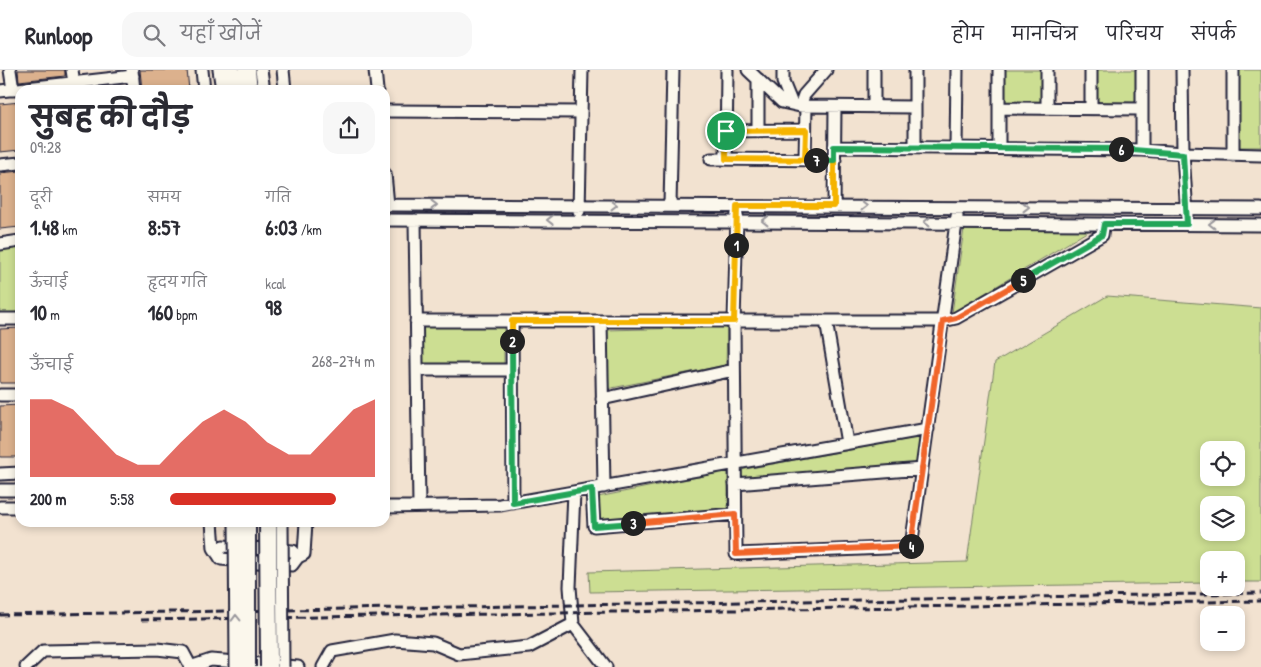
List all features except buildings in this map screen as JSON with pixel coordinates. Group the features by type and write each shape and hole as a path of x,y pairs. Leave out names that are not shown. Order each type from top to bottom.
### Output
{"highway":[{"path":"232,70 234,85"},
{"path":"247,70 248,85"},
{"path":"247,527 247,667"},
{"path":"268,527 269,667"}],"street":[{"path":"0,91 13,90 10,70"},
{"path":"72,70 74,83"},
{"path":"202,70 204,85"},
{"path":"219,70 221,85"},
{"path":"262,70 264,85"},
{"path":"283,70 284,85"},
{"path":"375,70 376,85"},
{"path":"578,220 582,70"},
{"path":"670,205 673,70"},
{"path":"726,159 727,70"},
{"path":"748,70 782,102 835,107 915,107"},
{"path":"783,70 783,82 799,105 806,130 805,160"},
{"path":"799,105 804,95 826,70"},
{"path":"874,70 874,107"},
{"path":"915,70 915,148"},
{"path":"956,148 957,70"},
{"path":"999,70 999,148"},
{"path":"1047,70 1047,108"},
{"path":"1091,70 1091,108"},
{"path":"1142,70 1142,150"},
{"path":"1182,70 1183,154 1188,208 1187,224"},
{"path":"1233,70 1233,155"},
{"path":"57,85 132,73"},
{"path":"758,79 758,131"},
{"path":"834,206 835,107"},
{"path":"999,108 1142,109"},
{"path":"390,111 581,112"},
{"path":"726,131 806,130"},
{"path":"834,147 1142,150 1183,154 1261,155"},
{"path":"710,159 834,160"},
{"path":"0,165 15,164"},
{"path":"390,205 958,206 1261,209"},
{"path":"737,206 734,321 736,554 911,547 958,206"},
{"path":"390,220 1261,225"},
{"path":"415,220 419,506"},
{"path":"416,321 943,321 956,318 1102,235 1104,224"},
{"path":"0,244 15,242"},
{"path":"0,319 15,319"},
{"path":"512,321 513,503"},
{"path":"601,321 602,399 598,488 594,526 735,514"},
{"path":"826,321 847,443"},
{"path":"417,370 512,370"},
{"path":"602,399 734,370"},
{"path":"0,395 15,395"},
{"path":"390,507 500,505 928,429"},
{"path":"735,484 922,469"},
{"path":"0,474 15,473"},
{"path":"0,490 15,490"},
{"path":"574,492 570,587 573,624 606,667"},
{"path":"0,507 15,507"},
{"path":"212,527 213,546 221,559 292,564 304,552 306,527"},
{"path":"235,527 236,667"},
{"path":"282,527 283,667"},
{"path":"323,667 332,651 395,640 433,643 459,654 529,647 573,624"},
{"path":"26,667 43,651 158,648 183,652 191,666 211,660 298,667"}],"green space":[{"path":"1004,70 1044,70 1044,103 1004,103"},
{"path":"1096,70 1139,70 1138,105 1096,104"},
{"path":"1236,70 1261,70 1261,147 1237,147"},
{"path":"964,229 1090,230 952,313"},
{"path":"15,248 15,312 0,313 0,249"},
{"path":"1107,296 1261,308 1261,582 1245,582 1245,551 1200,551 1200,583 590,592 589,572 967,562 995,362"},
{"path":"422,326 504,326 504,365 422,365"},
{"path":"727,327 726,365 607,389 607,330"},
{"path":"921,437 918,463 740,478 740,470"},
{"path":"728,471 728,509 599,520 598,497"}],"railway":[{"path":"0,615 1261,593"},
{"path":"141,620 1261,601"}],"route":[{"path":"726,131 726,159 834,160 834,206 737,206 734,321 512,321 513,503 592,489 594,526 735,514 736,554 911,547 943,321 956,318 1102,235 1104,224 1187,224 1188,208 1183,154 1142,150 834,147 834,160 805,160 806,130 726,131"}]}
